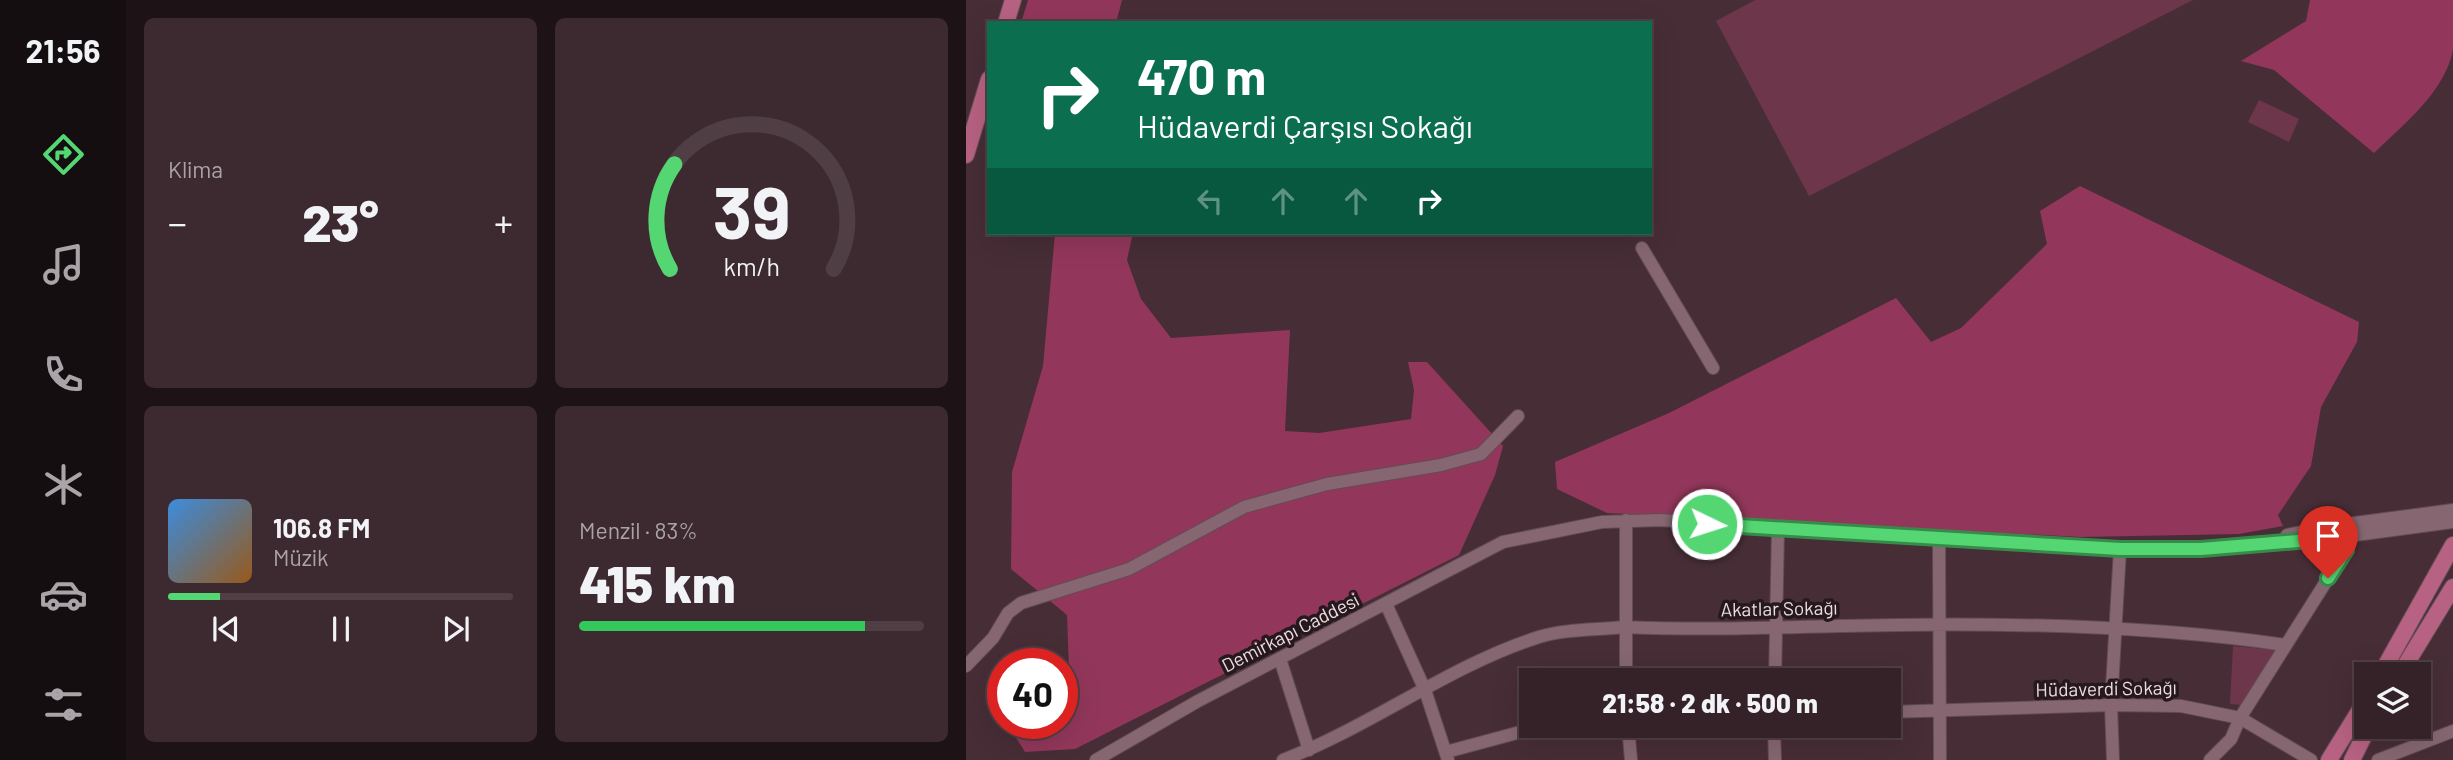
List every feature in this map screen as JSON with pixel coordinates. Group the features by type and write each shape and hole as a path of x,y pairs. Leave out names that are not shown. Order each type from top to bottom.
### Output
{"main road":[{"path":"1007,21 1013,0"},
{"path":"966,155 987,86"},
{"path":"2388,662 2453,545"},
{"path":"2407,662 2453,587"},
{"path":"2329,760 2354,722"},
{"path":"2344,760 2351,727"}],"street":[{"path":"1642,248 1692,327 1713,369"},
{"path":"966,666 993,638 1008,612 1021,603 1129,569 1244,507 1327,484 1441,465 1481,454 1518,416"},
{"path":"2256,543 2332,526 2453,510"},
{"path":"1625,668 1623,627 1626,520"},
{"name":"Demirkapı Caddesi","path":"1096,760 1198,701 1503,542 1563,528 1626,520 2120,549 2201,549 2256,543"},
{"path":"2256,543 2346,537 2453,522"},
{"path":"1776,668 1777,528"},
{"path":"1939,537 1937,625 1940,760"},
{"path":"2210,760 2231,739 2240,718 2346,550 2346,537"},
{"path":"2113,760 2111,705 2120,549"},
{"path":"1385,604 1425,690 1447,756 1519,734"},
{"name":"Akatlar Sokağı","path":"1283,760 1305,754 1515,645 1542,636 1623,627 1937,625 2218,635 2285,645"},
{"path":"1280,659 1305,754"},
{"name":"Hüdaverdi Sokağı","path":"1901,711 2111,705 2181,706 2240,718 2311,760"},
{"path":"2378,760 2453,731"},
{"path":"1629,738 1631,760"},
{"path":"1774,738 1775,760"},
{"path":"2354,753 2371,760"}],"shaded area":[{"path":"1028,0 1122,0 1117,21 1022,21"},
{"path":"1755,0 2193,0 1809,196 1716,21"},
{"path":"2310,0 2453,0 2453,49 2442,79 2422,106 2374,153 2274,70 2241,61 2306,21"},
{"path":"2259,100 2299,119 2289,142 2248,122"},
{"path":"2080,186 2359,322 2357,342 2321,407 2311,466 2278,515 2283,526 2239,534 2080,537 1607,513 1557,489 1555,462 1669,413 1896,298 1931,342 1961,328 2047,244 2040,211"},
{"path":"1055,235 1133,235 1127,260 1141,299 1171,338 1290,330 1285,431 1319,433 1411,419 1414,390 1408,362 1427,362 1503,446 1495,475 1459,555 1075,749 1025,752 1017,739 1078,739 1078,648 1068,648 1067,615 1011,569 1012,472 1043,366"},
{"path":"2233,646 2275,650 2242,705 2230,704"}],"route":[{"path":"1707,524 2120,549 2201,549 2346,537 2346,550 2328,578"}]}
